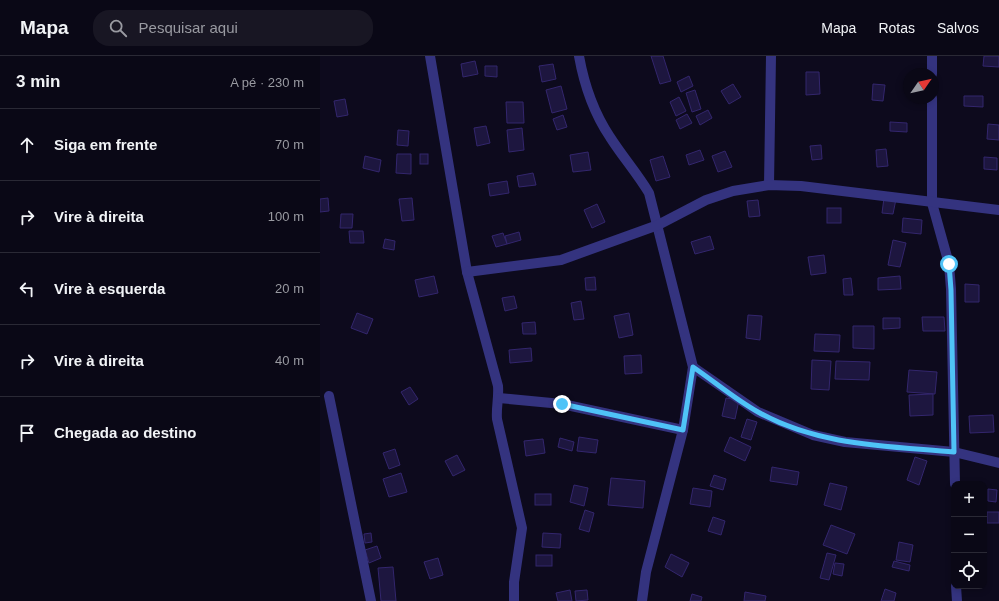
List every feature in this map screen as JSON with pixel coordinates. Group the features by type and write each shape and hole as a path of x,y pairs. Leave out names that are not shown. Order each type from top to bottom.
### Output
{"street":[{"path":"430,56 467,272 499,398 496,408 497,419 522,528 514,582 514,601"},
{"path":"579,56 582,72 593,106 609,136 638,176 648,193 658,225 693,367 683,430 646,572 642,601"},
{"path":"769,185 771,56"},
{"path":"932,56 932,68"},
{"path":"932,104 932,203 949,264 951,290 954,481"},
{"path":"467,272 561,260 658,225 706,200 733,191 769,185 800,186 999,210"},
{"path":"693,367 758,412 813,435 845,442 954,452 999,463"},
{"path":"329,396 371,601"},
{"path":"499,398 562,404 683,430"},
{"path":"956,589 957,601"}],"building":[{"path":"651,56 663,56 671,81 660,84"},
{"path":"984,56 999,56 999,67 983,66"},
{"path":"475,61 478,74 463,77 461,64"},
{"path":"553,64 556,79 542,82 539,66"},
{"path":"485,66 497,66 497,77 485,76"},
{"path":"806,72 819,72 820,94 806,95"},
{"path":"689,76 693,86 681,92 677,82"},
{"path":"733,84 741,97 729,104 721,91"},
{"path":"873,84 885,85 883,101 872,100"},
{"path":"561,86 567,109 552,113 546,90"},
{"path":"695,90 701,109 692,112 686,93"},
{"path":"964,96 983,96 983,107 964,106"},
{"path":"679,97 686,111 676,116 670,102"},
{"path":"345,99 348,115 337,117 334,101"},
{"path":"506,102 523,102 524,123 507,123"},
{"path":"708,110 712,118 700,125 696,116"},
{"path":"687,114 692,123 680,129 676,120"},
{"path":"563,115 567,127 557,130 553,119"},
{"path":"890,122 907,123 907,132 890,131"},
{"path":"988,124 999,125 999,140 987,139"},
{"path":"486,126 490,143 477,146 474,128"},
{"path":"522,128 524,150 509,152 507,130"},
{"path":"398,130 409,131 408,146 397,145"},
{"path":"821,145 822,159 812,160 810,146"},
{"path":"886,149 888,166 877,167 876,150"},
{"path":"700,150 704,160 689,165 686,155"},
{"path":"725,151 732,167 718,172 712,156"},
{"path":"588,152 591,170 573,172 570,155"},
{"path":"397,154 411,154 411,174 396,173"},
{"path":"420,154 428,154 428,164 420,164"},
{"path":"365,156 381,160 379,172 363,168"},
{"path":"663,156 670,177 656,181 650,160"},
{"path":"984,157 997,158 997,170 984,169"},
{"path":"533,173 536,185 519,187 517,176"},
{"path":"507,181 509,193 490,196 488,184"},
{"path":"328,198 329,211 320,212 320,199"},
{"path":"412,198 414,220 402,221 399,199"},
{"path":"884,198 896,199 893,214 882,213"},
{"path":"758,200 760,216 749,217 747,201"},
{"path":"597,204 605,222 592,228 584,210"},
{"path":"827,208 841,208 841,223 827,223"},
{"path":"341,214 353,214 352,228 340,228"},
{"path":"903,218 922,220 921,234 902,232"},
{"path":"349,231 363,231 364,243 350,243"},
{"path":"519,232 521,240 507,244 505,236"},
{"path":"503,233 507,244 496,247 492,236"},
{"path":"710,236 714,249 695,254 691,242"},
{"path":"385,239 395,241 394,250 383,248"},
{"path":"893,240 906,243 900,267 888,265"},
{"path":"824,255 826,273 811,275 808,257"},
{"path":"434,276 438,293 419,297 415,280"},
{"path":"900,276 901,289 878,290 878,278"},
{"path":"595,277 596,290 586,290 585,278"},
{"path":"851,278 853,295 844,295 843,279"},
{"path":"965,284 979,285 979,302 965,302"},
{"path":"514,296 517,308 505,311 502,298"},
{"path":"581,301 584,319 574,320 571,303"},
{"path":"357,313 373,319 367,334 351,328"},
{"path":"629,313 633,335 619,338 614,316"},
{"path":"748,315 762,316 760,340 746,338"},
{"path":"922,317 944,317 945,331 923,331"},
{"path":"883,318 900,318 900,328 883,329"},
{"path":"535,322 536,334 523,334 522,323"},
{"path":"853,326 874,326 874,349 853,348"},
{"path":"815,334 840,335 839,352 814,351"},
{"path":"531,348 532,361 510,363 509,350"},
{"path":"641,355 642,373 625,374 624,356"},
{"path":"812,360 831,361 829,390 811,389"},
{"path":"836,361 870,362 869,380 835,379"},
{"path":"909,370 937,372 935,394 907,392"},
{"path":"410,387 418,399 409,405 401,392"},
{"path":"933,394 933,415 910,416 909,395"},
{"path":"726,398 739,400 735,419 722,416"},
{"path":"993,415 994,432 970,433 969,416"},
{"path":"747,419 757,422 751,440 741,437"},
{"path":"579,437 598,440 596,453 577,451"},
{"path":"730,437 751,447 745,461 724,451"},
{"path":"560,438 574,442 572,451 558,447"},
{"path":"543,439 545,453 526,456 524,441"},
{"path":"395,449 400,465 389,469 383,453"},
{"path":"457,455 465,470 453,476 445,461"},
{"path":"915,457 927,461 919,485 907,480"},
{"path":"772,467 799,472 797,485 770,481"},
{"path":"401,473 407,492 389,497 383,479"},
{"path":"714,475 726,479 723,490 710,486"},
{"path":"611,478 645,481 643,508 608,505"},
{"path":"830,483 847,487 841,510 824,505"},
{"path":"574,485 588,488 584,506 570,502"},
{"path":"693,488 712,491 710,507 690,504"},
{"path":"988,489 997,490 996,502 988,501"},
{"path":"535,494 551,494 551,505 535,505"},
{"path":"585,510 594,513 589,532 579,529"},
{"path":"987,512 999,512 999,523 987,523"},
{"path":"713,517 725,521 721,535 708,531"},
{"path":"831,525 855,534 847,554 823,545"},
{"path":"371,533 372,542 365,543 364,534"},
{"path":"543,533 561,534 560,548 542,547"},
{"path":"899,542 913,545 910,562 896,560"},
{"path":"377,546 381,558 369,563 365,550"},
{"path":"827,553 836,555 829,580 820,578"},
{"path":"671,554 689,563 682,577 665,567"},
{"path":"536,555 552,555 552,566 536,566"},
{"path":"438,558 443,575 430,579 424,562"},
{"path":"894,561 910,565 909,571 892,567"},
{"path":"835,563 844,564 842,576 833,574"},
{"path":"393,567 396,601 381,601 378,568"},
{"path":"885,589 896,593 894,601 881,601"},
{"path":"570,590 572,601 558,601 556,593"},
{"path":"587,590 588,600 576,601 575,591"},
{"path":"745,592 766,596 765,601 744,601"},
{"path":"692,594 702,597 701,601 690,601"}],"route":[{"path":"562,404 683,430 693,367 758,412 813,435 845,442 954,452 951,290 949,264"}]}
